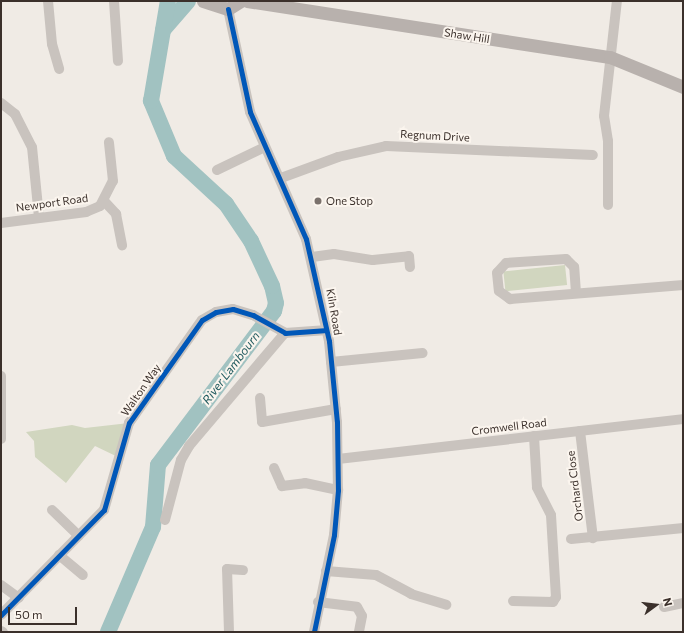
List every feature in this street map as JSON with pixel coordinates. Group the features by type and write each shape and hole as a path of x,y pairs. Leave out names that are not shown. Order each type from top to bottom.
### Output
{"main road":[{"path":"203,1 228,9 241,1"},
{"name":"Shaw Hill","path":"247,1 610,57 683,87"}],"street":[{"path":"48,1 52,44 58,69"},
{"path":"114,1 118,61"},
{"path":"608,205 608,141 604,116 612,66 610,57 616,1"},
{"name":"Kiln Road","path":"228,9 250,112 265,147 281,178 312,257 324,330 332,362 336,409 338,490 326,571 318,602 314,632"},
{"path":"1,103 15,114 32,147 39,217"},
{"name":"Newport Road","path":"1,223 92,211 104,201 113,177 109,142"},
{"name":"Regnum Drive","path":"281,178 338,157 386,146 593,155"},
{"path":"217,170 265,147"},
{"name":"Newport Road","path":"104,201 113,209 124,230 122,245"},
{"path":"312,257 334,254 373,260 410,256 410,267"},
{"path":"576,292 574,267 566,259 506,263 497,273 499,291 504,298 683,285"},
{"path":"372,270 373,260"},
{"name":"Walton Way","path":"1,615 79,536 107,504 133,416 197,325 212,314 228,309 244,311 260,318 282,332"},
{"path":"165,520 181,460 188,446 282,332 324,330"},
{"path":"332,362 423,353"},
{"path":"1,376 1,439"},
{"path":"260,398 262,422 336,409"},
{"name":"Cromwell Road","path":"338,459 683,419"},
{"name":"Orchard Close","path":"580,431 593,538"},
{"path":"513,601 553,602 556,597 552,515 536,487 534,436"},
{"path":"274,468 282,486 305,483 338,490"},
{"path":"52,510 79,536"},
{"path":"571,539 683,528"},
{"path":"59,555 83,575"},
{"path":"229,632 227,569 243,570"},
{"path":"326,571 376,576 411,594 446,605"},
{"path":"1,585 19,598"},
{"path":"318,602 357,607 362,616 359,632"},
{"path":"664,607 683,603"}],"green space":[{"path":"565,265 567,285 505,291 503,271"},
{"path":"129,423 120,458 95,446 66,483 35,457 34,441 26,432 72,425 85,428"}],"waterway":[{"name":"River Lambourn","path":"108,632 153,527 158,465 274,311 276,303 272,286 251,241 226,204 174,156 151,101 168,1"},
{"name":"River Lambourn","path":"163,30 188,1"}],"cycle path":[{"path":"228,9 250,112 306,239 329,341 337,422 338,490 334,535 314,632"},
{"path":"1,615 104,510 129,423 202,320 216,312 233,309 253,315 285,333 324,330"}],"place":[{"name":"One Stop","path":"318,201"}]}
